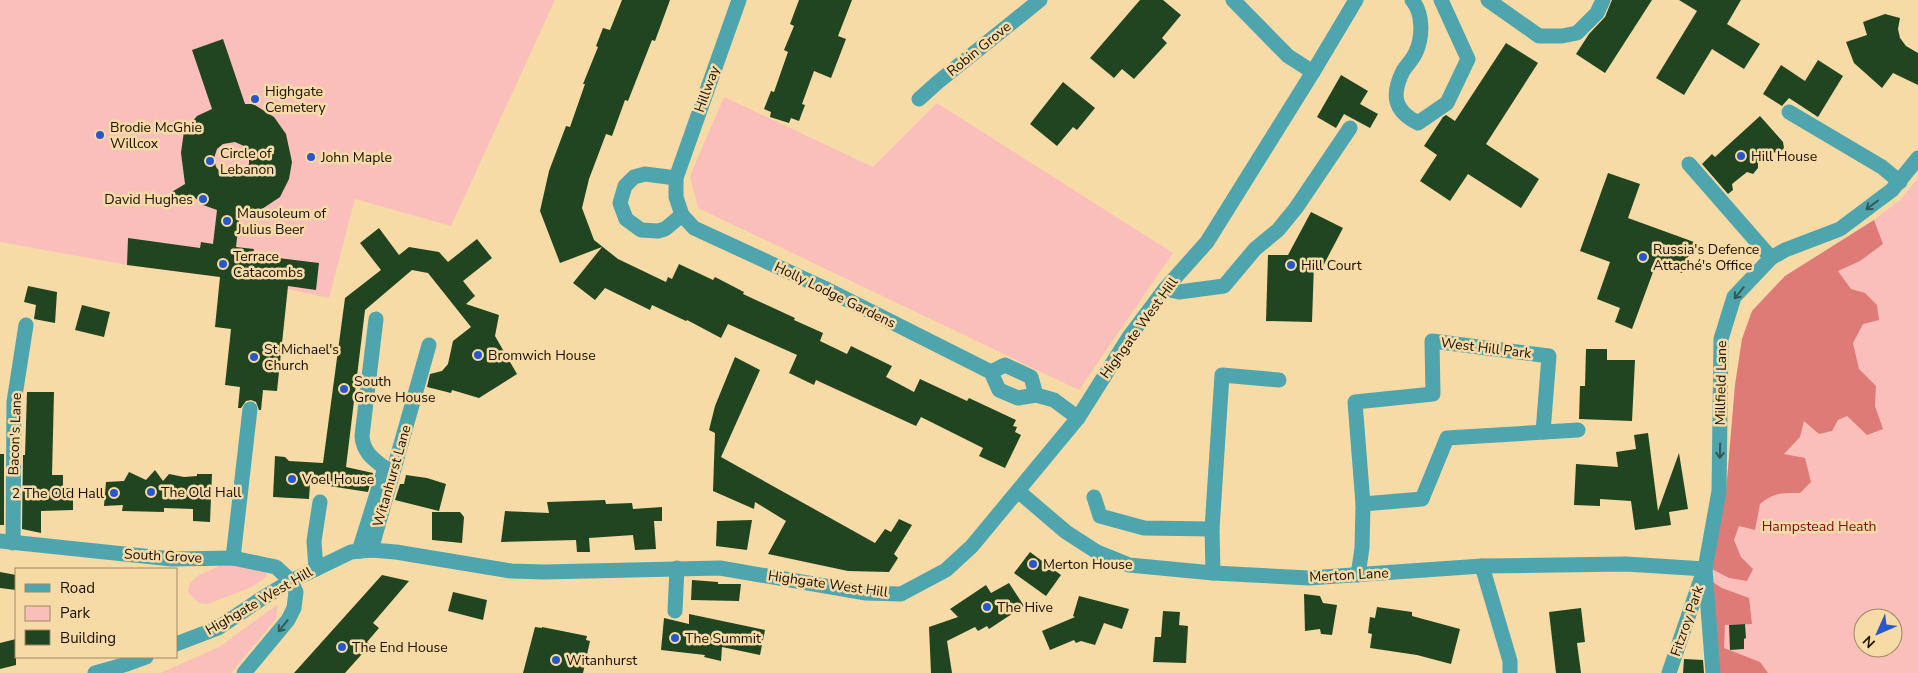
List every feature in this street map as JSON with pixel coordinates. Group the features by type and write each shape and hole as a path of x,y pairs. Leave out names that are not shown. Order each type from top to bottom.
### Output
{"street":[{"name":"Hillway","path":"676,178 739,0"},
{"name":"Robin Grove","path":"919,99 1040,0"},
{"path":"1233,0 1288,56 1313,72"},
{"name":"Highgate West Hill","path":"178,643 218,628 261,598 291,581 351,552 365,550 396,552 511,571 720,568 866,592 901,594 946,570 972,546 1078,418 1129,337 1164,289 1207,242 1356,0"},
{"path":"1412,0 1419,8 1421,32 1416,52 1403,72 1396,93 1398,106 1407,117 1418,123 1447,103 1468,59 1441,0"},
{"path":"1488,0 1539,36 1562,36 1577,33 1597,13 1603,0"},
{"path":"1789,112 1882,167 1900,182"},
{"path":"1164,289 1179,292 1224,286 1255,249 1278,230 1296,208 1350,128"},
{"name":"Millfield Lane","path":"1713,673 1705,569 1719,491 1721,339 1734,297 1771,258 1785,250 1840,229 1892,190 1918,158"},
{"path":"1689,164 1771,258"},
{"path":"644,174 676,178 676,197 682,216 665,229 658,231 641,230 626,219 620,203 626,186 634,177 644,174"},
{"name":"Holly Lodge Gardens","path":"682,216 694,228 824,288 991,372"},
{"path":"365,550 384,468 371,457 363,446 362,436 376,319"},
{"name":"Bacon's Lane","path":"7,542 14,402 26,325"},
{"name":"West Hill Park","path":"1358,576 1362,548 1363,504 1355,402 1433,394 1432,341 1549,356 1543,432"},
{"name":"Witanhurst Lane","path":"365,550 429,345"},
{"path":"1036,395 1031,377 1005,365 991,372 999,390 1018,398 1036,395 1054,400 1078,418"},
{"path":"1213,573 1212,529 1222,375 1279,380"},
{"path":"233,558 250,409"},
{"path":"1363,504 1422,499 1446,438 1578,430"},
{"name":"Merton Lane","path":"1018,491 1066,532 1097,552 1129,565 1213,573 1309,578 1482,566 1626,564 1705,569"},
{"path":"1094,497 1100,516 1144,528 1212,529"},
{"path":"316,569 314,541 320,502"},
{"name":"South Grove","path":"7,542 172,564 233,558 276,568 291,581"},
{"path":"1482,566 1510,660 1510,673"},
{"path":"675,611 677,568"},
{"name":"Fitzroy Park","path":"1669,673 1705,569"},
{"path":"244,673 288,620 294,608 296,595 291,581"},
{"path":"95,673 128,669 144,658"}],"green space":[{"name":"Highgate Cemetery","path":"0,0 555,0 451,226 355,199 329,298 256,282 127,265 0,242"},
{"path":"724,97 873,167 937,103 1173,253 1079,390 698,208 690,176"},
{"name":"Hampstead Heath","path":"1918,178 1918,673 1713,673 1708,567 1726,492 1735,385 1742,339 1752,311 1785,276 1874,220 1900,200"},
{"path":"220,566 264,569 267,576 252,587 208,604 194,599 188,592 190,583 199,575"},
{"path":"278,604 276,619 231,673 160,673 219,647"}],"shaded area":[{"path":"1874,220 1883,244 1860,261 1838,271 1851,289 1865,293 1877,305 1879,320 1863,324 1853,343 1859,369 1876,386 1875,406 1883,429 1867,435 1847,416 1838,420 1832,431 1819,434 1804,421 1800,437 1784,454 1805,458 1811,482 1800,493 1779,494 1770,497 1760,504 1755,530 1739,526 1734,540 1741,557 1753,569 1747,581 1729,578 1708,567 1726,492 1735,385 1742,339 1752,311 1785,276"},
{"path":"1706,578 1722,588 1749,598 1752,624 1725,625 1724,648 1760,662 1768,673 1713,673"}],"building":[{"path":"622,0 670,0 655,41 652,40 628,101 625,100 612,136 606,134 589,179 582,208 594,240 618,259 666,282 668,277 672,279 679,264 713,280 715,277 744,292 743,294 823,333 820,341 847,354 851,346 892,366 886,377 914,392 920,379 967,401 969,398 1016,420 1013,426 1017,427 1015,432 1021,435 1005,468 979,456 983,448 921,417 916,426 816,380 814,385 789,373 797,355 728,324 721,338 687,320 652,305 650,310 605,288 595,300 573,283 602,247 560,263 540,211 549,171 566,126 570,127 585,84 583,84 598,47 596,46 603,28 610,30"},
{"path":"799,0 852,0 838,36 846,39 831,78 814,71 802,104 805,105 799,121 791,118 789,123 770,117 771,112 764,109 771,91 774,92 788,52 784,50 794,26 790,24"},
{"path":"1140,0 1163,0 1181,15 1162,38 1167,43 1134,79 1122,69 1114,78 1090,58"},
{"path":"1612,0 1652,0 1605,73 1576,54 1589,34 1605,17"},
{"path":"1679,0 1741,0 1727,24 1760,44 1744,69 1712,49 1684,95 1656,78 1697,11"},
{"path":"1885,14 1900,18 1898,29 1900,38 1906,46 1918,53 1918,85 1893,73 1882,88 1854,63 1846,42 1867,35 1863,22"},
{"path":"223,39 245,104 253,104 274,117 286,134 292,162 289,179 280,197 262,209 240,212 236,247 254,249 253,255 319,263 316,290 288,286 277,391 263,390 261,410 259,410 256,402 251,400 246,401 241,408 238,408 240,387 225,385 231,329 215,327 220,277 127,265 128,238 200,248 201,242 213,244 217,210 203,205 192,195 177,204 170,193 185,184 181,153 184,131 197,116 212,109 192,50","holes":["235,142 244,146 249,154 249,164 242,174 230,177 221,173 216,167 214,158 217,149 223,144"]},
{"path":"1506,43 1538,63 1486,144 1539,179 1521,208 1468,174 1450,201 1420,181 1437,155 1424,146 1443,117 1446,115 1455,121"},
{"path":"1818,60 1843,76 1818,117 1789,98 1782,106 1763,94 1781,65 1805,81"},
{"path":"1341,75 1368,91 1360,104 1378,114 1370,128 1344,114 1336,128 1317,117"},
{"path":"1063,82 1095,108 1077,130 1073,127 1057,146 1030,124"},
{"name":"Hill House","path":"1760,116 1783,142 1784,148 1779,153 1771,152 1758,163 1758,168 1753,174 1747,172 1732,184 1733,190 1728,194 1702,164 1712,154 1715,157"},
{"name":"Russia's Defence Attaché's Office","path":"1608,173 1640,184 1628,218 1694,242 1682,273 1656,264 1632,329 1615,322 1620,308 1597,299 1610,262 1580,251"},
{"name":"Hill Court","path":"1311,212 1343,228 1322,268 1314,263 1312,322 1266,321 1268,255 1288,255"},
{"name":"South Grove House","path":"379,228 399,255 409,247 439,252 448,262 477,239 492,258 463,281 475,296 466,304 499,315 495,336 517,374 479,398 452,390 451,393 427,387 430,374 442,371 448,364 453,341 471,327 428,273 412,270 365,310 346,467 373,473 368,492 310,483 309,499 273,497 275,456 285,457 289,461 323,463 345,298 381,270 360,243"},
{"path":"28,286 57,292 55,323 34,319 36,305 24,302"},
{"path":"82,305 110,312 104,337 75,330"},
{"path":"1586,349 1607,349 1607,360 1635,360 1632,421 1579,419 1580,386 1585,386"},
{"path":"735,357 760,370 721,457 875,543 885,529 891,532 899,519 912,525 894,554 898,558 889,572 848,571 768,554 786,521 755,502 754,509 713,491 715,433 709,430 715,406"},
{"path":"27,392 54,392 52,475 63,475 63,488 73,488 73,510 41,511 41,533 22,529 23,455 25,455"},
{"path":"1648,433 1658,511 1679,453 1688,509 1669,512 1671,525 1635,530 1631,501 1600,499 1600,506 1574,505 1576,464 1618,467 1616,452 1636,449 1634,435"},
{"path":"0,454 4,454 4,525 0,525"},
{"path":"155,470 163,481 169,474 184,477 197,476 197,474 212,474 210,522 193,521 193,509 164,508 164,512 122,511 123,505 104,506 106,482 124,481 129,472 146,480"},
{"path":"406,475 427,478 446,484 439,511 395,500 400,484 404,484"},
{"path":"605,500 606,504 632,503 633,509 662,507 662,521 654,521 656,549 635,550 633,535 589,538 590,552 577,552 576,540 501,542 505,511 549,513 547,502"},
{"path":"432,512 460,512 464,517 462,543 432,540"},
{"path":"752,520 747,550 716,546 717,521"},
{"name":"Merton House","path":"1030,552 1061,575 1046,596 1014,573"},
{"path":"0,572 15,575 15,590 0,588"},
{"path":"382,575 409,581 373,623 379,628 367,642 370,645 345,673 294,673"},
{"path":"692,580 718,582 718,584 741,584 739,601 691,600"},
{"path":"1009,583 1024,606 989,629 987,626 978,631 975,627 947,641 952,673 931,673 929,627 958,617 950,609 986,585 991,593"},
{"path":"453,592 487,600 483,620 448,611"},
{"path":"1304,594 1320,596 1323,603 1337,605 1332,635 1321,634 1320,629 1305,631"},
{"path":"1079,596 1129,609 1122,629 1104,623 1095,645 1081,641 1076,643 1074,640 1050,650 1042,631 1075,617 1073,616"},
{"path":"1377,607 1412,612 1412,616 1460,629 1451,664 1417,655 1370,648 1372,634 1368,633 1370,617 1375,618"},
{"path":"1581,608 1585,642 1577,643 1581,673 1556,673 1549,612"},
{"path":"1163,611 1180,612 1179,625 1188,626 1186,663 1153,662 1155,637 1161,637"},
{"path":"689,614 765,630 760,655 722,647 721,661 704,657 705,655 661,650 664,618 689,624"},
{"path":"1745,624 1746,638 1744,639 1744,649 1730,650 1729,625"},
{"name":"Witanhurst","path":"535,627 587,636 586,640 590,641 583,673 523,673"},
{"path":"15,639 16,665 0,669 0,643"},
{"path":"1684,659 1703,660 1704,673 1683,673"}],"place":[{"name":"Highgate Cemetery","path":"255,99"},
{"name":"Brodie McGhie Willcox","path":"100,135"},
{"name":"Hill House","path":"1741,156"},
{"name":"John Maple","path":"311,157"},
{"name":"Circle of Lebanon","path":"210,161"},
{"name":"David Hughes","path":"203,199"},
{"name":"Mausoleum of Julius Beer","path":"227,221"},
{"name":"Russia's Defence Attaché's Office","path":"1643,257"},
{"name":"Terrace Catacombs","path":"223,264"},
{"name":"Hill Court","path":"1291,265"},
{"name":"Bromwich House","path":"478,355"},
{"name":"St Michael's Church","path":"254,357"},
{"name":"South Grove House","path":"344,389"},
{"name":"Voel House","path":"292,479"},
{"name":"The Old Hall","path":"151,492"},
{"name":"2 The Old Hall","path":"114,493"},
{"name":"Merton House","path":"1033,564"},
{"name":"The Hive","path":"987,607"},
{"name":"The Summit","path":"675,638"},
{"name":"The End House","path":"342,647"},
{"name":"Witanhurst","path":"556,660"}]}
